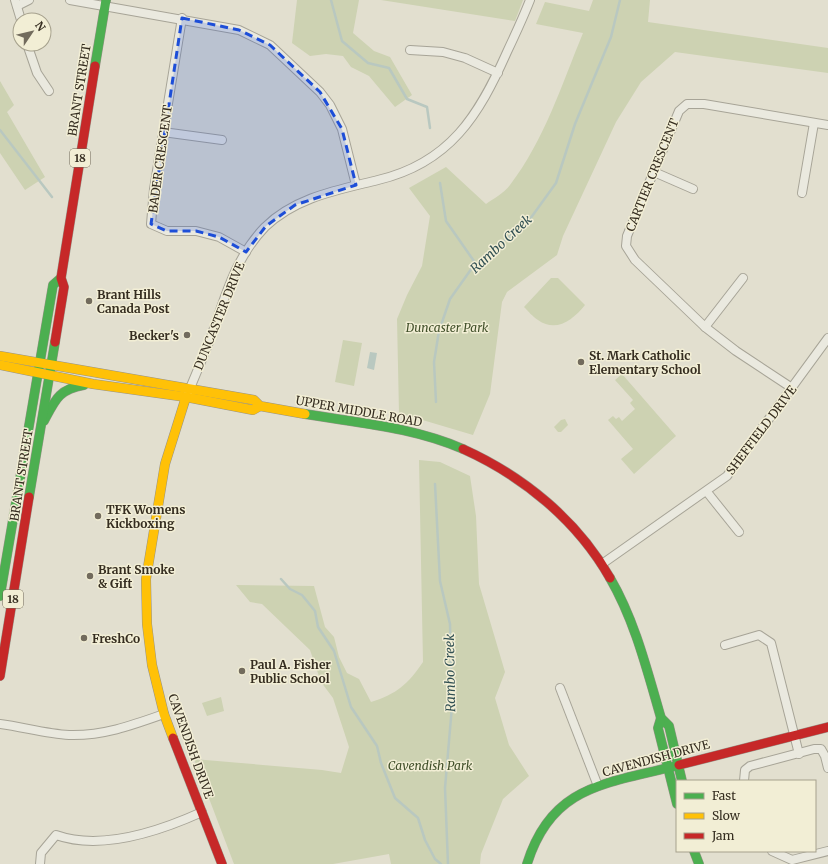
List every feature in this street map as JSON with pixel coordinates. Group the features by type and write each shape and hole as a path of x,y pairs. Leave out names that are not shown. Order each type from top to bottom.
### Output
{"main road":[{"name":"BRANT STREET","path":"0,676 52,364 64,287 61,278 105,3"},
{"name":"BRANT STREET","path":"0,596 53,285 61,278"},
{"name":"UPPER MIDDLE ROAD","path":"0,356 52,364 188,393 253,410 260,406 394,427 445,441 502,469 532,489 582,537 602,564 620,595 633,627 661,718 669,726 682,780"},
{"name":"UPPER MIDDLE ROAD","path":"0,365 93,384 188,393"},
{"path":"41,427 58,395 74,386 93,384"},
{"name":"CAVENDISH DRIVE","path":"188,393 165,464 146,579 147,624 151,659 164,714 222,864"},
{"name":"UPPER MIDDLE ROAD","path":"661,718 658,728 676,800"},
{"name":"CAVENDISH DRIVE","path":"527,864 535,842 550,818 575,796 598,786 828,727"},
{"path":"694,852 699,864"}],"street":[{"path":"16,3 29,0"},
{"path":"70,0 105,3 239,30 270,45 320,92 330,105 342,129 356,185"},
{"name":"DUNCASTER DRIVE","path":"188,393 211,337 238,264 266,226 295,205 316,196 387,178 409,170 429,159 454,140 470,122 498,73 530,0"},
{"name":"BADER CRESCENT","path":"182,18 151,210 151,224 167,231 196,231 219,237 246,252"},
{"path":"410,50 443,52 465,58 498,73"},
{"path":"30,52 37,74 49,91"},
{"name":"CARTIER CRESCENT","path":"792,388 736,351 705,327 635,260 626,246 627,236 679,111 687,104 704,104 828,125"},
{"path":"802,193 814,123"},
{"path":"163,132 222,140"},
{"path":"654,172 693,190"},
{"path":"705,327 743,278"},
{"name":"SHEFFIELD DRIVE","path":"602,564 707,492 727,476 828,338"},
{"path":"707,492 739,532"},
{"path":"725,645 759,634 771,643 796,734 799,754"},
{"path":"560,688 598,786"},
{"path":"0,724 68,735 87,734 123,728 164,714"},
{"path":"744,780 744,770 750,766 814,749 820,749 825,756 828,768"},
{"path":"40,864 41,853 56,835 76,841 126,837 179,822 202,812"},
{"path":"774,852 792,860 828,851"}],"highlighted area":[{"path":"182,18 239,30 270,45 320,92 342,129 356,185 295,205 266,226 246,252 219,237 196,231 167,231 151,224"}],"green space":[{"path":"297,0 359,0 353,33 374,51 390,57 412,95 395,107 369,76 351,67 343,56 326,54 310,56 292,43"},
{"path":"381,0 523,0 515,21"},
{"name":"Duncaster Park","path":"593,0 650,0 648,22 828,48 828,73 675,52 641,82 616,122 563,236 557,255 507,292 502,302 490,394 473,435 399,413 397,319 422,266 430,216 409,188 446,167 486,204 508,188 522,168 543,131 583,33 536,24 545,2 589,11"},
{"path":"0,81 14,105 7,112 45,177 25,190 0,153"},
{"path":"551,278 558,278 585,305 570,320 558,325 545,324 534,317 524,307"},
{"path":"343,340 362,343 354,386 335,382"},
{"path":"622,374 676,436 634,474 621,459 633,449 608,420 613,416 616,419 619,417 622,421 635,409 630,403 633,400 615,380"},
{"path":"565,419 568,425 561,432 558,432 554,427 561,420"},
{"name":"Cavendish Park","path":"419,460 440,462 470,476 476,516 479,584 505,672 495,698 509,745 529,776 503,799 481,854 480,864 391,864 389,854 333,864 234,864 194,759 341,773 349,747 333,698 321,682 310,650 262,604 250,602 236,585 314,586 325,627 334,637 339,657 347,673 359,679 371,702 395,692 407,682 423,662"},
{"path":"221,697 224,711 207,716 202,703"}],"shaded area":[{"path":"370,352 377,353 374,370 367,368"}],"waterway":[{"path":"331,0 342,41 368,63 389,68 407,99 427,107 430,128"},
{"name":"Rambo Creek","path":"436,402 434,362 439,331 450,299 472,268 530,219 556,183 575,124 611,37 620,0"},
{"name":"Rambo Creek","path":"0,130 52,197"},
{"path":"440,183 446,221 476,264"},
{"name":"Rambo Creek","path":"435,484 440,581 450,624 452,706 445,788 448,864"},
{"path":"281,579 290,589 302,595 315,611 318,627 334,651 351,707 377,746 381,763 395,798 418,818 425,840 435,859 441,864"}],"traffic: fast":[{"path":"95,66 106,0"},
{"path":"0,596 53,285 61,278"},
{"path":"29,497 55,342"},
{"path":"44,421 55,401 63,393 69,389 84,385"},
{"path":"305,414 405,431 463,449"},
{"path":"610,578 627,611 661,718 669,726 682,780"},
{"path":"661,718 658,728 676,800"},
{"path":"527,864 538,837 551,817 568,802 586,791 607,783 679,765"},
{"path":"694,852 699,864"}],"traffic: slow":[{"path":"0,356 254,400 260,406 305,414"},
{"path":"0,365 93,384 186,397 253,410 260,406"},
{"path":"173,738 164,714 152,665 147,624 146,579 165,464 186,397"}],"traffic: jam":[{"path":"55,342 64,287 61,278 95,66"},
{"path":"463,449 507,472 547,502 582,537 610,578"},
{"path":"0,676 29,497"},
{"path":"679,765 828,727"},
{"path":"173,738 222,864"}],"place":[{"name":"Brant Hills Canada Post","path":"89,301"},
{"name":"Becker's","path":"187,335"},
{"name":"St. Mark Catholic Elementary School","path":"581,362"},
{"name":"TFK Womens Kickboxing","path":"98,516"},
{"name":"Brant Smoke & Gift","path":"90,576"},
{"name":"FreshCo","path":"84,638"},
{"name":"Paul A. Fisher Public School","path":"242,671"}]}
